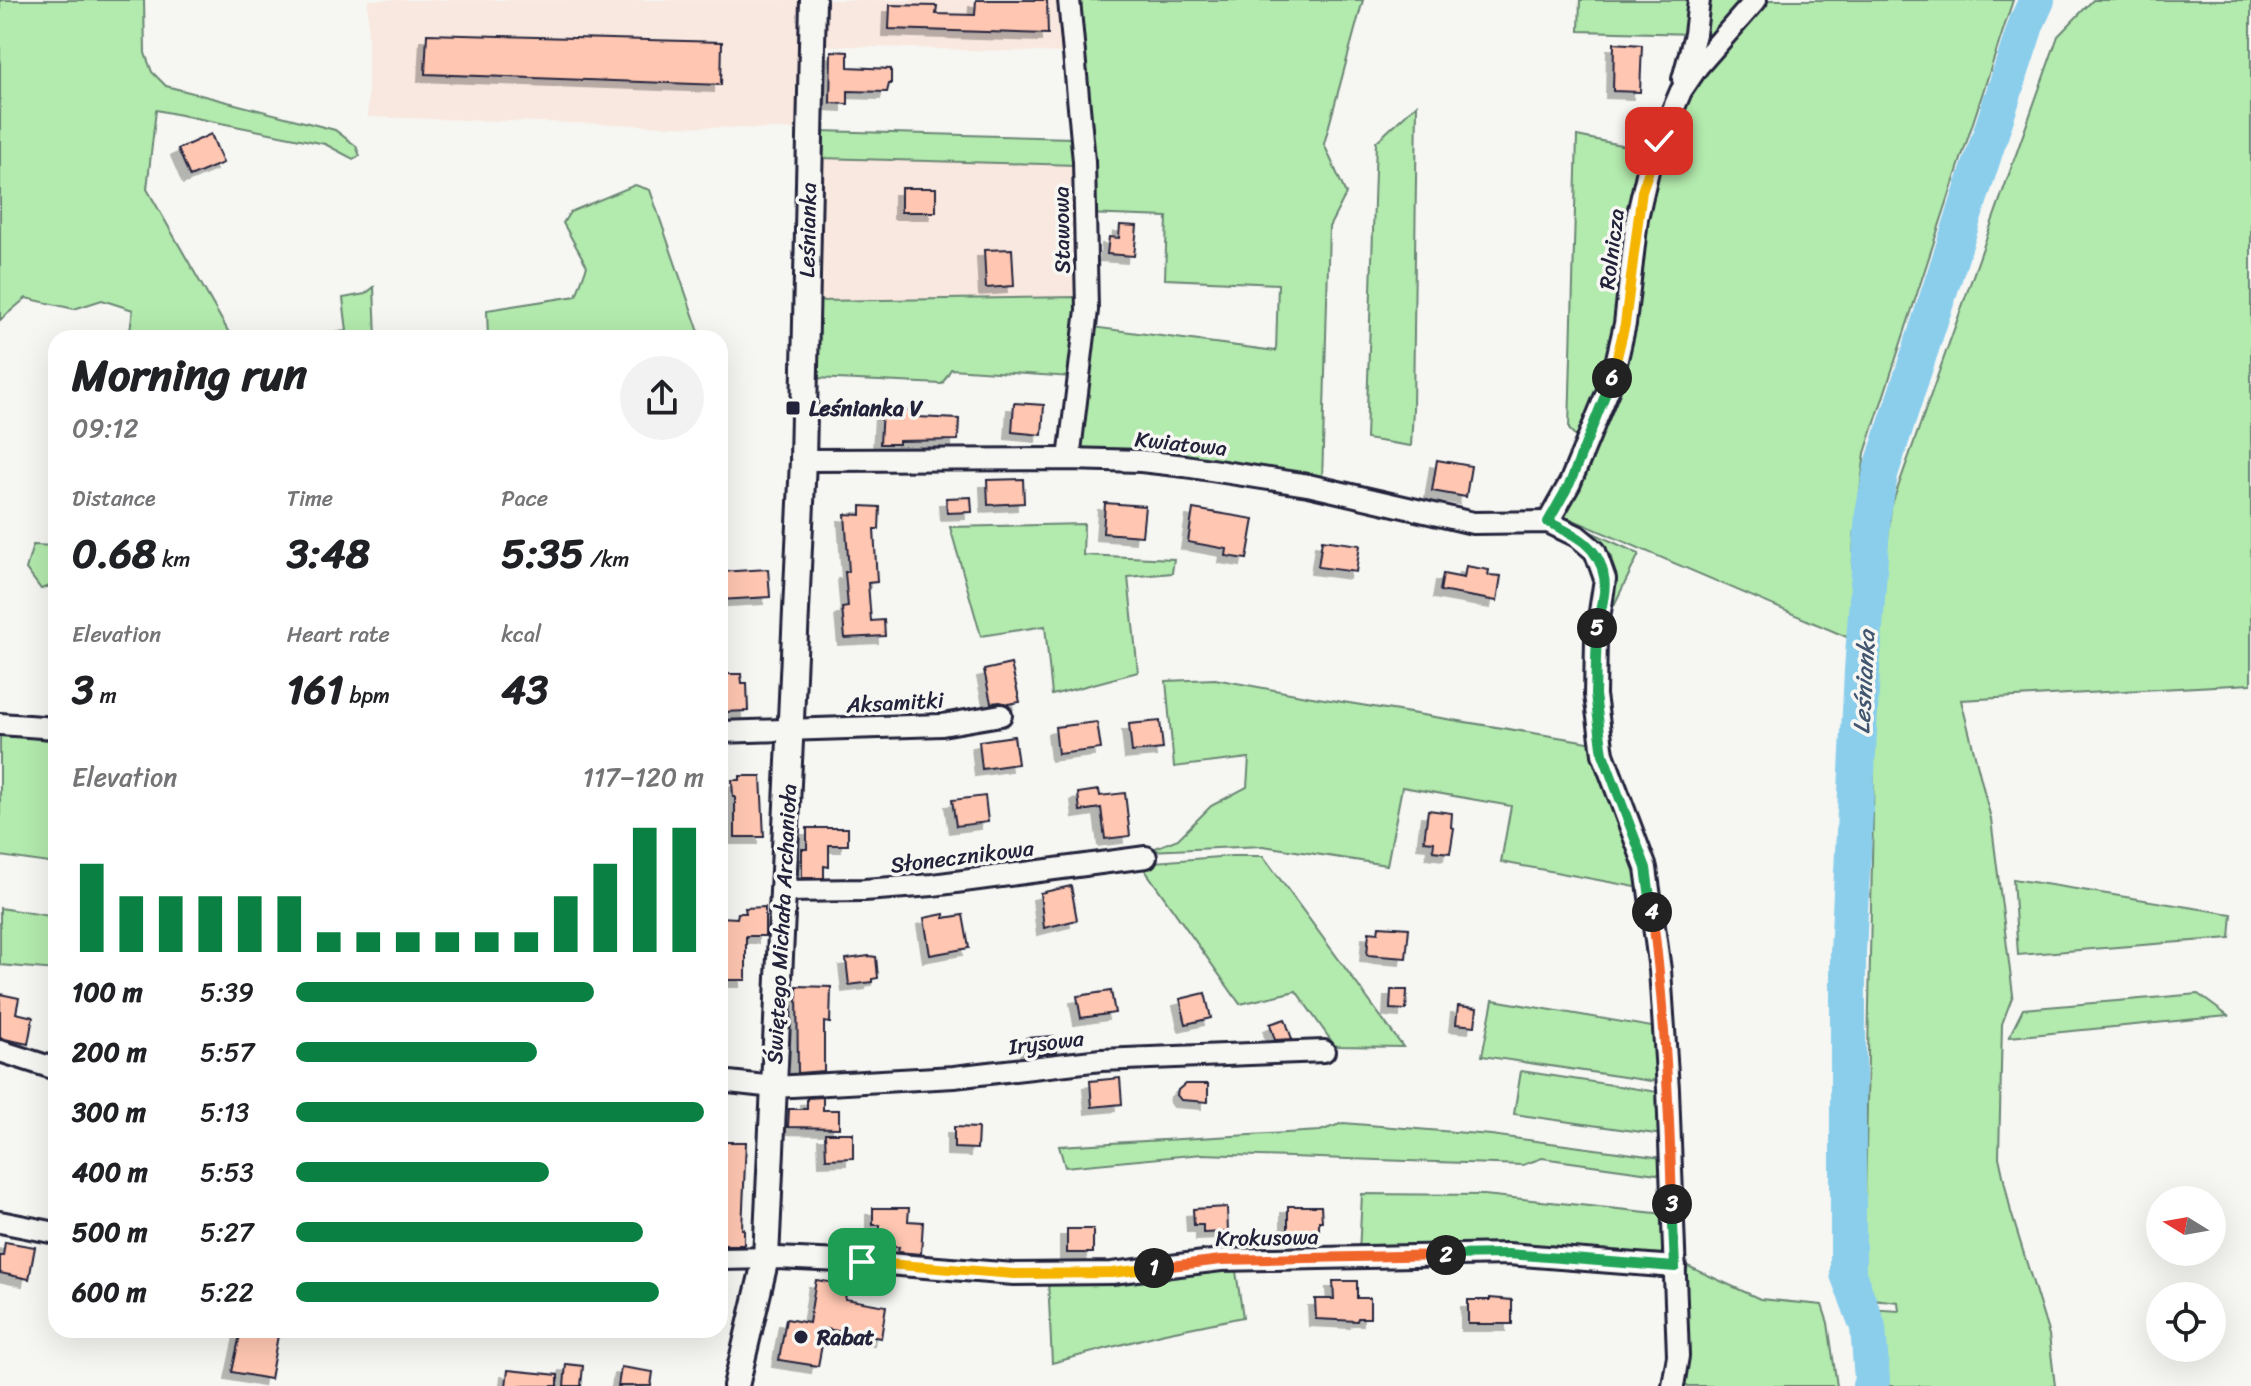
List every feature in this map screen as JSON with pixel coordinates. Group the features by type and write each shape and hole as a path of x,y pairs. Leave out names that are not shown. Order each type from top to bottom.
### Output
{"street":[{"name":"Leśnianka","path":"803,460 813,0"},
{"name":"Stawowa","path":"1069,0 1084,161 1087,310 1069,459"},
{"path":"1681,91 1695,34 1699,0"},
{"name":"Rolnicza","path":"1548,522 1570,483 1613,374 1625,324 1642,191 1649,166 1681,91 1698,66 1756,0"},
{"name":"Kwiatowa","path":"803,460 1141,461 1228,471 1308,485 1473,523 1548,522"},
{"name":"Świętego Michała Archanioła","path":"736,1386 766,1258 803,460"},
{"path":"1548,522 1577,536 1595,551 1605,579 1596,638 1595,695 1603,754 1646,868 1660,970 1668,1089 1678,1356 1673,1386"},
{"name":"Aksamitki","path":"728,732 942,725 1001,715"},
{"path":"0,724 48,727"},
{"name":"Słonecznikowa","path":"783,891 933,885 1146,857"},
{"path":"0,1051 48,1066"},
{"name":"Irysowa","path":"728,1082 774,1087 954,1077 1101,1060 1324,1051"},
{"path":"0,1222 48,1231"},
{"name":"Krokusowa","path":"728,1259 862,1262 1014,1274 1112,1273 1221,1260 1508,1254 1675,1267"}],"shaded area":[{"path":"368,0 1063,0 1068,53 812,45 809,130 368,117"},
{"path":"820,158 1077,165 1078,297 819,301"}],"green space":[{"path":"0,0 144,0 145,53 152,72 166,86 335,130 356,146 360,156 353,159 325,144 156,110 147,189 227,330 130,330 133,310 102,300 74,309 26,298 0,320"},
{"path":"1067,0 1363,0 1324,144 1346,194 1329,227 1322,484 1069,459 1085,326 1276,351 1278,284 1165,279 1167,217 1085,214"},
{"path":"1580,0 1735,0 1742,13 1753,0 2013,0 1865,453 1854,537 1849,638 1569,518 1548,522 1585,446 1569,429 1577,136 1655,152 1694,34 1579,31"},
{"path":"2093,0 2251,0 2251,684 1961,700 1991,819 2013,995 2002,1024 1999,1157 2011,1212 2049,1335 2055,1386 1877,1386 1867,1309 1899,1311 1898,1302 1863,1298 1876,665 1891,507 2058,36"},
{"path":"1417,104 1411,446 1366,439 1376,142"},
{"path":"820,131 1072,138 1077,165 820,158"},
{"path":"635,185 650,190 698,330 488,330 487,310 576,296 587,266 563,223 570,212"},
{"path":"374,287 376,330 347,330 343,298 365,294"},
{"path":"1078,297 1072,377 951,369 942,384 816,378 819,301"},
{"path":"1084,524 1083,555 1174,559 1172,573 1128,577 1138,672 1052,695 1045,626 981,636 950,527"},
{"path":"1578,526 1639,554 1600,634 1610,591 1611,558 1605,548"},
{"path":"33,545 48,546 48,587 41,589 26,569"},
{"path":"1215,679 1594,743 1624,823 1641,888 1501,862 1511,806 1402,787 1387,865 1263,846 1148,851 1178,839 1211,806 1247,787 1249,758 1174,767 1166,681"},
{"path":"0,734 48,740 48,863 0,856"},
{"path":"1263,856 1403,1047 1335,1046 1296,991 1240,1004 1140,863"},
{"path":"2013,879 2232,914 2230,938 2018,955"},
{"path":"0,908 48,916 48,969 0,965"},
{"path":"2198,994 2228,1016 2009,1037 2023,1009"},
{"path":"1493,1000 1658,1028 1661,1077 1651,1081 1482,1056"},
{"path":"1521,1071 1658,1092 1663,1135 1514,1114"},
{"path":"1343,1123 1491,1135 1662,1158 1664,1175 1542,1158 1523,1165 1202,1154 1065,1167 1059,1146 1320,1131"},
{"path":"1362,1194 1484,1195 1665,1214 1665,1249 1656,1259 1359,1253"},
{"path":"1679,1262 1760,1299 1822,1305 1828,1323 1837,1386 1678,1386"},
{"path":"1235,1265 1243,1317 1165,1333 1052,1363 1048,1280"}],"building":[{"path":"976,0 1047,0 1048,34 889,29 890,5 937,6 936,14 975,15"},
{"path":"427,34 722,42 721,85 425,74"},
{"path":"1614,43 1642,45 1640,92 1613,91"},
{"path":"831,51 848,52 848,67 891,69 891,84 887,92 848,91 848,104 830,103"},
{"path":"211,134 223,163 190,177 178,149"},
{"path":"901,188 936,188 936,212 901,212"},
{"path":"1120,225 1137,226 1134,256 1107,254 1109,237 1119,238"},
{"path":"1012,249 1014,286 986,288 984,250"},
{"path":"1014,403 1044,405 1042,435 1012,432"},
{"path":"882,410 917,411 917,417 959,419 958,440 880,444"},
{"path":"1437,460 1471,466 1466,497 1432,491"},
{"path":"1023,479 1024,503 988,505 987,480"},
{"path":"971,497 972,512 947,513 946,498"},
{"path":"1105,503 1145,506 1142,536 1103,533"},
{"path":"861,506 880,507 879,529 874,529 877,582 868,583 871,621 884,620 885,636 845,638 842,608 848,607 845,572 849,572 845,514 861,515"},
{"path":"1193,509 1254,519 1247,559 1226,556 1227,549 1188,542"},
{"path":"1322,540 1360,545 1356,572 1318,567"},
{"path":"1466,566 1489,570 1488,575 1501,576 1497,601 1440,591 1443,574 1464,578"},
{"path":"768,569 770,597 728,600 728,572"},
{"path":"1011,664 1020,702 991,703 984,670"},
{"path":"728,674 741,674 742,683 747,683 748,711 728,712"},
{"path":"1160,721 1163,749 1132,752 1129,724"},
{"path":"1097,722 1101,749 1058,754 1055,727"},
{"path":"1014,736 1018,764 982,769 979,741"},
{"path":"740,776 761,776 764,837 735,837 732,780 740,780"},
{"path":"1099,790 1100,796 1125,793 1130,836 1105,839 1101,808 1080,811 1078,793"},
{"path":"985,796 988,822 956,826 952,800"},
{"path":"1428,810 1452,813 1451,827 1454,828 1450,853 1433,851 1434,842 1424,841"},
{"path":"807,828 848,828 848,845 829,845 829,867 824,866 824,878 802,878 802,849 807,849"},
{"path":"1071,886 1077,920 1044,928 1040,893"},
{"path":"765,907 765,936 746,936 746,980 728,980 728,917 737,918 738,913 746,913 745,908"},
{"path":"944,914 944,918 963,915 969,948 930,955 924,918"},
{"path":"1379,926 1409,928 1406,958 1367,955 1369,932 1378,933"},
{"path":"876,957 878,978 872,979 872,982 849,985 846,959"},
{"path":"797,986 831,987 830,1023 824,1022 824,1071 798,1073"},
{"path":"1391,990 1407,990 1406,1010 1390,1009"},
{"path":"1111,991 1115,1013 1081,1018 1077,996"},
{"path":"1205,993 1211,1018 1186,1024 1180,999"},
{"path":"0,994 19,998 16,1013 33,1017 28,1044 0,1038"},
{"path":"1458,1006 1477,1008 1475,1026 1456,1024"},
{"path":"1285,1019 1292,1039 1275,1040 1270,1024"},
{"path":"1054,1036 1056,1052 1028,1055 1026,1038"},
{"path":"1120,1078 1122,1104 1092,1107 1090,1081"},
{"path":"1185,1084 1208,1084 1208,1102 1181,1100 1178,1090"},
{"path":"823,1097 823,1110 839,1110 839,1128 788,1127 789,1109 807,1109 807,1098"},
{"path":"954,1127 978,1128 977,1149 954,1148"},
{"path":"825,1133 853,1133 853,1158 826,1159"},
{"path":"728,1142 746,1142 744,1245 728,1245"},
{"path":"1288,1206 1321,1206 1319,1234 1288,1234"},
{"path":"1227,1207 1228,1232 1203,1233 1203,1225 1194,1225 1193,1209"},
{"path":"873,1208 909,1208 908,1221 923,1222 921,1254 898,1252 899,1247 879,1246 880,1225 873,1225"},
{"path":"1067,1229 1093,1229 1093,1253 1067,1253"},
{"path":"5,1242 35,1247 29,1279 0,1273 0,1256 3,1256"},
{"path":"816,1280 848,1285 845,1299 886,1306 881,1338 825,1329 818,1366 779,1360 786,1319 809,1323"},
{"path":"1333,1281 1357,1281 1357,1298 1370,1298 1370,1318 1358,1318 1357,1321 1316,1319 1315,1299 1334,1299"},
{"path":"1468,1300 1512,1300 1512,1324 1468,1324"},
{"path":"239,1338 278,1338 270,1379 232,1372"},
{"path":"566,1364 583,1366 581,1386 564,1386"},
{"path":"621,1367 653,1372 651,1386 618,1386"},
{"path":"508,1370 558,1375 558,1386 506,1386"}],"waterway":[{"name":"Leśnianka","path":"1870,1386 1868,1327 1848,1274 1848,953 1873,513 1881,471 2027,22 2037,0"}],"place":[{"name":"Leśnianka V","path":"793,408"},
{"name":"Rabat","path":"801,1337"}],"route":[{"path":"862,1262 1014,1274 1112,1273 1221,1260 1508,1254 1675,1267 1660,970 1646,868 1603,754 1595,695 1596,638 1605,579 1595,551 1577,536 1548,522 1570,483 1609,388 1625,324 1642,191 1659,141"}]}
